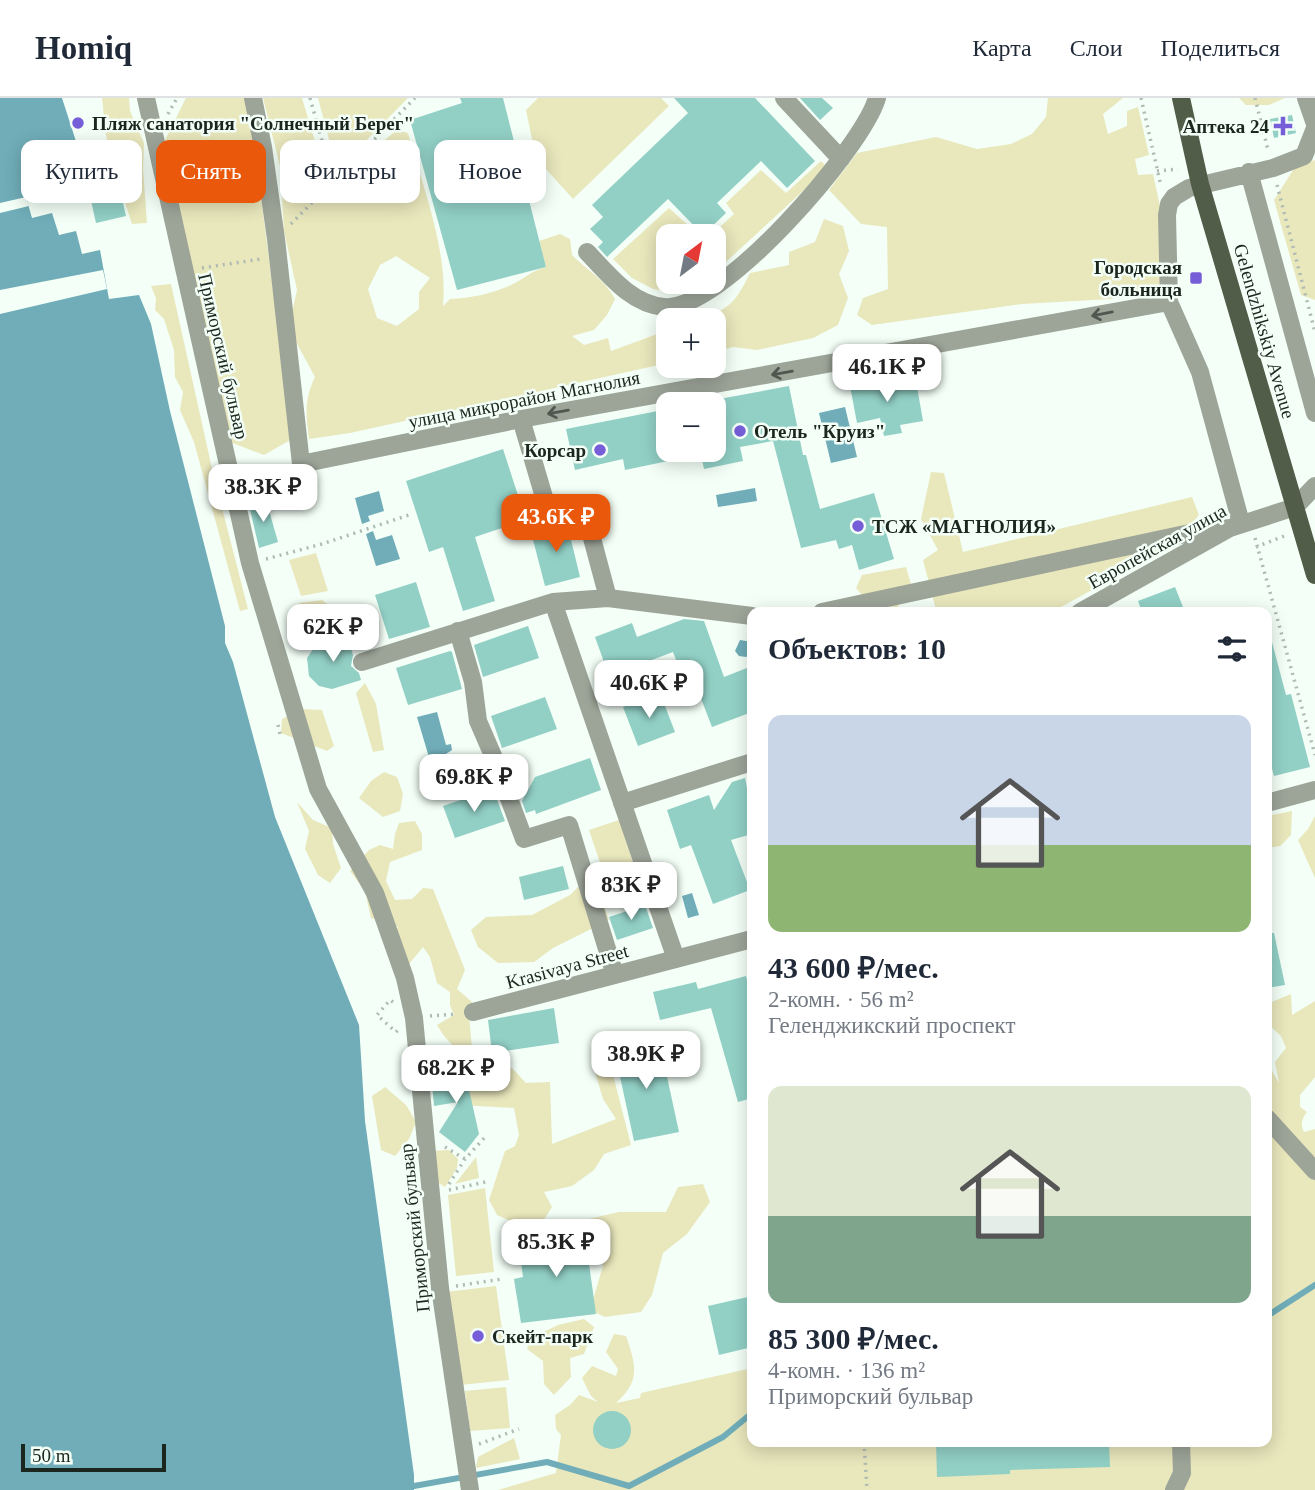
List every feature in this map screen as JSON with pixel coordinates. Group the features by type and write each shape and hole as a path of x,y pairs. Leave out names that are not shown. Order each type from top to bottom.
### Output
{"main road":[{"name":"Gelendzhikskiy Avenue","path":"1181,98 1200,184 1295,507 1312,555 1315,575"}],"street":[{"name":"Приморский бульвар","path":"146,98 250,563 318,789 375,893 405,978 414,1018 440,1288 470,1490"},
{"path":"253,98 263,147 277,248"},
{"path":"784,98 841,159"},
{"path":"587,252 630,295 646,303 666,308 692,301 737,269 814,194 864,127 877,98"},
{"path":"845,607 1185,534 1236,526 1200,372 1169,302 1167,215 1169,204 1174,197 1200,184 1273,168 1304,156 1315,126 1306,98"},
{"path":"1250,172 1315,413"},
{"name":"улица микрорайон Магнолия","path":"277,248 301,464 521,419 1169,302"},
{"path":"521,419 544,497"},
{"path":"1295,507 1315,486"},
{"name":"Европейская улица","path":"1089,607 1236,526 1295,507"},
{"path":"585,512 608,598"},
{"path":"362,662 553,602 608,598 747,615"},
{"path":"553,602 676,959"},
{"path":"458,631 473,682 478,721 524,839 569,825 615,975"},
{"path":"622,803 747,764"},
{"path":"1272,802 1315,790"},
{"name":"Krasivaya Street","path":"473,1012 747,940"},
{"path":"1272,1124 1315,1171"},
{"path":"1174,1490 1182,1473 1181,1447"}],"path":[{"path":"310,98 322,140"},
{"path":"373,140 415,98"},
{"path":"1255,98 1315,332"},
{"path":"183,271 277,248 314,203"},
{"path":"250,563 322,544 412,514"},
{"path":"414,1018 473,1012"},
{"path":"486,1136 465,1159 445,1191 490,1181"},
{"path":"440,1288 502,1279"},
{"path":"464,1453 519,1429"},
{"path":"864,1447 867,1490"}],"shaded area":[{"path":"102,98 129,98 130,111 144,143 147,223 132,224 125,203 142,203 142,140 107,140"},
{"path":"186,98 246,98 254,140 165,140"},
{"path":"263,98 302,98 315,140 280,140 280,166"},
{"path":"318,98 408,98 367,140 329,140"},
{"path":"538,98 661,98 669,106 573,199 546,169 546,140 532,140 526,110"},
{"path":"1048,98 1123,98 1103,114 1108,134 1127,126 1127,111 1138,107 1149,155 1135,159 1138,175 1153,174 1160,206 1165,286 1111,299 1022,304 872,325 857,315 863,298 888,289 887,227 861,224 829,190 857,153 936,137 977,149 1011,144 1032,134 1046,117"},
{"path":"1239,98 1285,98 1269,105 1246,105"},
{"path":"397,130 408,133 410,140 385,140"},
{"path":"1315,160 1315,300 1301,295 1274,200 1295,167"},
{"path":"821,161 828,168 726,262 726,224 723,224 734,214 726,203 761,170 786,193"},
{"path":"420,173 442,263 443,306 450,299 481,295 503,288 546,267 539,241 560,234 570,239 572,255 601,280 615,299 607,315 594,330 572,336 584,345 608,338 611,351 656,334 656,366 350,433 309,439 307,407 315,377 296,342 292,313 297,290 284,231 282,203 420,203","holes":["396,256 430,278 419,292 419,309 397,326 377,318 368,289 380,265"]},
{"path":"176,203 262,203 292,439 264,455 227,441"},
{"path":"669,208 687,224 656,224 656,289 632,278 613,259"},
{"path":"824,219 843,226 849,251 839,274 848,298 838,325 813,338 757,350 733,347 726,349 725,308 740,291 750,273 789,265 789,252 815,242"},
{"path":"171,284 213,473 248,609 240,611 194,442 180,410 183,392 175,377 174,350 164,319 155,310 156,298 151,286"},
{"path":"931,472 944,473 963,552 1192,497 1199,515 1171,546 1061,607 935,607 923,560 938,550 921,519"},
{"path":"316,553 328,591 301,596 289,560"},
{"path":"906,567 911,584 898,607 864,607 867,601 856,588 862,575"},
{"path":"322,600 337,612 328,632 303,634 293,625 299,603"},
{"path":"365,683 376,704 384,750 373,752 356,693"},
{"path":"302,709 322,710 334,746 327,751 281,733 282,719"},
{"path":"384,772 397,777 403,794 400,811 383,817 359,798 371,781"},
{"path":"297,802 313,820 332,828 333,844 341,868 330,883 318,875 305,849 309,831"},
{"path":"1292,811 1291,835 1280,846 1272,847 1272,815"},
{"path":"1315,816 1315,878 1298,840"},
{"path":"619,820 640,883 610,892 589,830"},
{"path":"415,821 422,834 422,850 390,862 386,881 395,900 412,899 423,888 433,889 465,970 457,989 472,1002 469,1016 472,1048 479,1051 479,1065 469,1080 512,1068 526,1083 550,1082 552,1144 616,1119 603,1099 595,1072 610,1063 631,1145 604,1154 594,1170 572,1186 544,1192 552,1207 536,1232 497,1215 489,1200 505,1151 515,1146 519,1135 514,1108 458,1105 453,1077 456,1049 437,1025 454,1015 450,1005 450,992 437,983 430,957 423,947 409,964 397,959 390,946 398,927 371,918 365,891 350,871 369,850 380,845 393,849 399,823"},
{"path":"583,882 601,896 609,920 553,948 534,962 498,963 478,947 471,930 486,917 532,915 570,895"},
{"path":"1291,994 1292,1015 1315,1001 1315,1077 1300,1095 1300,1107 1307,1112 1302,1122 1304,1132 1315,1129 1315,1490 498,1490 556,1473 561,1435 556,1429 555,1415 579,1395 598,1402 591,1396 582,1378 592,1366 616,1376 618,1369 606,1352 614,1334 626,1336 634,1364 630,1387 616,1403 640,1398 641,1393 747,1369 747,1447 1272,1447 1272,1071 1279,1083 1275,1062 1286,1048 1281,1036 1272,1028 1272,1002"},
{"path":"385,1087 406,1105 416,1122 409,1139 395,1156 381,1150 372,1096"},
{"path":"449,1150 458,1159 457,1168 445,1187 436,1181 432,1151"},
{"path":"476,1157 479,1178 455,1184"},
{"path":"703,1184 710,1202 687,1234 663,1253 652,1295 641,1312 605,1317 590,1310 603,1266 585,1220 619,1212 666,1212 678,1187"},
{"path":"485,1188 494,1272 456,1276 448,1195"},
{"name":"Скейт-парк","path":"496,1286 509,1380 460,1385 446,1292"},
{"path":"584,1319 594,1327 584,1354 570,1358 571,1377 554,1395 544,1384 543,1361 527,1349 531,1338 558,1325"},
{"path":"506,1387 510,1428 470,1431 465,1391"},
{"path":"514,1438 520,1459 476,1468 478,1457"}],"water":[{"path":"0,98 62,98 76,140 21,140 21,203 28,203 32,218 52,213 59,235 76,231 82,254 100,250 109,299 139,295 151,324 170,411 225,626 225,643 233,662 275,817 359,1025 365,1121 414,1490 0,1490"},
{"path":"845,407 857,457 831,463 819,413"},
{"path":"755,488 757,501 718,507 716,495"},
{"path":"379,491 384,511 368,516 370,521 362,524 355,498"},
{"path":"373,531 376,540 392,535 400,559 376,566 366,534"},
{"path":"740,640 747,641 747,656 739,656 735,651"},
{"path":"437,712 446,745 451,744 452,750 446,754 445,760 431,764 417,717"},
{"path":"692,893 699,915 688,918 682,896"}],"pier":[{"path":"21,198 21,203 28,203 29,206 0,213 0,203"},
{"path":"103,270 107,289 0,314 0,290"}],"building":[{"path":"460,98 503,98 514,140 434,140 434,203 530,203 546,267 457,290 420,156 420,140 416,140 410,120 462,103"},
{"path":"674,98 755,98 815,161 787,188 761,161 717,203 726,213 714,224 692,224 668,199 607,257 598,247 603,242 590,229 603,217 592,205 688,113"},
{"path":"800,98 822,98 833,108 820,120"},
{"name":"Аптека 24","path":"1292,115 1296,133 1274,138 1270,119"},
{"path":"92,203 123,203 126,216 96,223"},
{"path":"888,379 890,386 916,381 923,421 900,425 902,433 884,436 880,418 857,423 850,386"},
{"path":"789,386 803,455 806,455 820,509 874,493 894,559 859,570 852,545 839,549 836,540 801,548 773,441 740,447 743,461 704,469 703,462 726,462 726,398"},
{"path":"656,411 656,462 663,462 625,470 623,459 575,470 566,429"},
{"path":"503,449 526,520 475,537 495,601 463,611 443,547 429,552 406,481"},
{"path":"266,500 278,542 259,548 249,505"},
{"path":"567,523 580,577 545,586 531,532"},
{"path":"416,582 430,627 389,639 375,595"},
{"path":"1175,587 1183,607 1140,607 1138,601"},
{"path":"684,619 704,621 724,677 747,668 747,714 712,727 687,662 678,665 673,652 609,676 595,637 632,623 637,637"},
{"path":"528,626 539,658 483,677 474,645"},
{"path":"347,635 353,655 351,666 359,673 361,680 332,689 319,686 309,676 307,658 316,645"},
{"path":"1272,642 1286,695 1291,694 1310,767 1274,776"},
{"path":"450,651 462,689 408,705 396,668"},
{"path":"660,693 675,732 638,746 623,707"},
{"path":"545,697 557,729 502,748 491,716"},
{"path":"590,758 601,790 536,814 535,810 526,813 522,801 535,777"},
{"path":"745,778 747,788 747,835 731,840 747,882 747,891 713,904 691,845 680,849 667,810 709,795 714,810 732,782"},
{"path":"493,789 505,821 455,838 443,806"},
{"path":"563,866 569,889 524,900 519,877"},
{"path":"645,905 653,928 617,940 609,917"},
{"path":"1272,933 1274,933 1285,985 1272,987"},
{"path":"746,976 747,1099 738,1102 711,1008 660,1020 653,992 696,982 698,989"},
{"path":"554,1008 559,1043 492,1053 488,1020"},
{"path":"659,1040 679,1132 634,1141 614,1049"},
{"path":"461,1054 479,1134 465,1152 439,1132 458,1102 434,1106 432,1082"},
{"path":"584,1228 596,1314 521,1323 514,1279 523,1277 519,1247 548,1243 547,1233"},
{"path":"747,1297 747,1348 719,1355 708,1306"},
{"path":"612,1411 625,1417 631,1430 625,1443 612,1449 599,1443 593,1430 599,1417"},
{"path":"936,1447 1109,1447 1110,1467 1010,1470 1010,1474 937,1477"}],"waterway":[{"path":"1272,1313 1315,1285"},
{"path":"414,1486 547,1462 629,1486 723,1437 747,1417"}],"place":[{"name":"Пляж санатория \"Солнечный Берег\"","path":"78,123"},
{"name":"Аптека 24","path":"1283,126"},
{"name":"Городская больница","path":"1196,278"},
{"name":"Отель \"Круиз\"","path":"740,431"},
{"name":"Корсар","path":"600,450"},
{"name":"ТСЖ «МАГНОЛИЯ»","path":"858,526"},
{"name":"Скейт-парк","path":"478,1336"}]}
